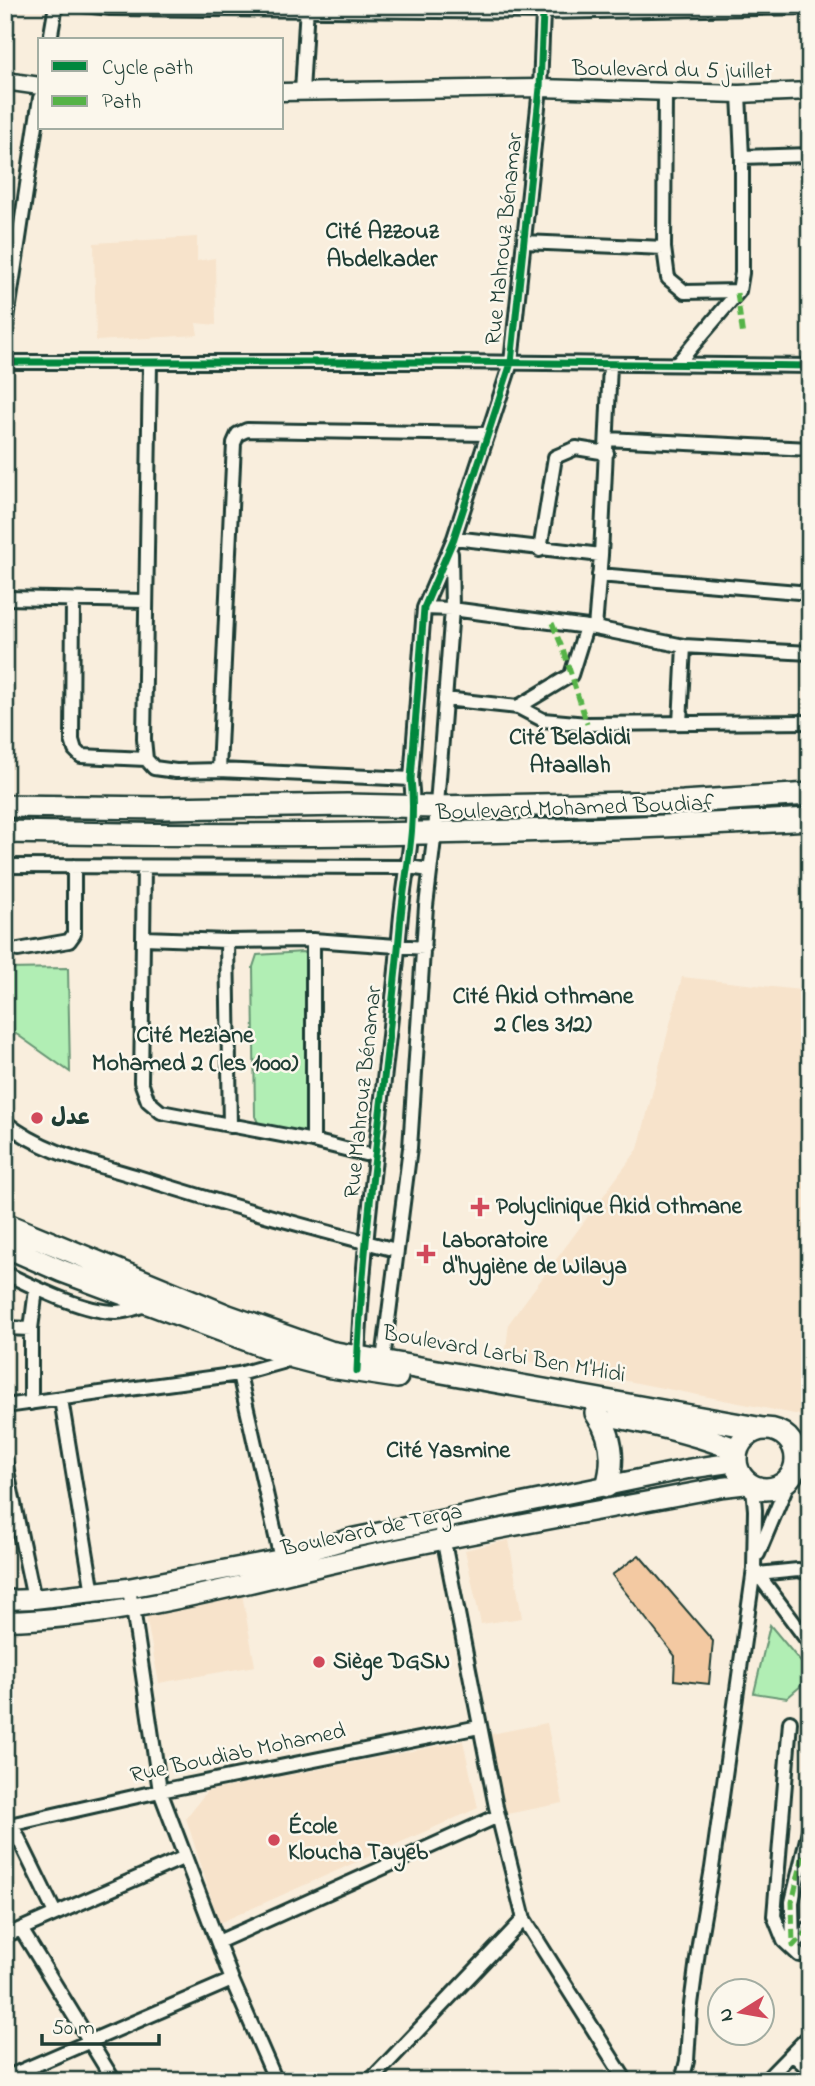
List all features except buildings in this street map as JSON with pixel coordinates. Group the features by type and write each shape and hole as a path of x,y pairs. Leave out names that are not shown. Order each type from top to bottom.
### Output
{"main road":[{"name":"Boulevard Mohamed Boudiaf","path":"5,806 436,807 683,802 810,794"},
{"name":"Boulevard Mohamed Boudiaf","path":"5,832 413,833 620,830 810,819"},
{"name":"Boulevard Larbi Ben M'Hidi","path":"5,1224 228,1316 296,1349"},
{"name":"Boulevard Larbi Ben M'Hidi","path":"5,1246 148,1304 296,1349 330,1352 358,1363 810,1437"},
{"name":"Boulevard Larbi Ben M'Hidi","path":"382,1367 670,1427 708,1438 737,1456"},
{"path":"596,1413 609,1437 612,1454 607,1486"},
{"path":"772,1431 794,1447 797,1476 768,1490 751,1486 743,1479 737,1456 747,1436 772,1431"},
{"name":"Boulevard de Terga","path":"5,1600 128,1588 281,1559 352,1538 607,1486 737,1456"},
{"name":"Boulevard de Terga","path":"5,1620 133,1608 444,1541 723,1487 751,1486"}],"street":[{"path":"50,38 56,5"},
{"path":"84,5 424,8 543,12 810,7"},
{"path":"302,92 307,8"},
{"name":"Rue Mahrouz Bénamar","path":"358,1363 398,946 413,833 415,806 411,779 424,608 453,542 511,363 540,88 543,12"},
{"path":"5,81 38,86"},
{"name":"Boulevard du 5 juillet","path":"284,92 540,88 738,94 810,91"},
{"path":"665,92 664,248 668,278 685,292 739,290"},
{"path":"677,364 739,290 742,273 742,157 738,94"},
{"path":"5,332 12,236 38,107"},
{"path":"742,157 810,155"},
{"path":"524,242 664,248"},
{"path":"5,362 810,366"},
{"path":"150,363 145,601 146,759 154,768 176,771 219,770 411,779"},
{"path":"518,707 571,675 590,628 601,555 610,365"},
{"path":"219,770 234,443 238,434 247,430 488,434"},
{"path":"540,550 555,457 576,449 607,446 810,449"},
{"path":"453,542 601,555"},
{"name":"Rue Mahrouz Bénamar","path":"382,1367 410,1148 452,609 453,542"},
{"path":"599,575 810,593"},
{"path":"5,598 145,601"},
{"path":"73,600 72,740 75,750 81,756 146,759"},
{"path":"424,608 452,609 590,628 684,646 810,653"},
{"path":"680,723 684,646"},
{"path":"444,699 518,707 543,720 587,724 810,722"},
{"path":"5,866 408,867 430,870"},
{"path":"18,950 69,941 74,934 74,866"},
{"path":"144,867 141,1082 148,1101 161,1112 313,1141 365,1154"},
{"path":"144,938 313,940 424,948"},
{"path":"313,940 313,1141"},
{"path":"227,941 230,1126"},
{"path":"5,1122 21,1135 51,1150 192,1194 396,1250"},
{"path":"5,1273 36,1289 99,1310 129,1310 148,1304"},
{"path":"32,1404 31,1329 36,1289"},
{"path":"5,1328 31,1329"},
{"path":"5,1406 239,1374 266,1368 296,1349"},
{"path":"239,1374 281,1559"},
{"path":"61,1399 93,1593"},
{"path":"5,1461 34,1599"},
{"path":"756,1568 797,1476"},
{"path":"682,2081 687,2061 699,1944 756,1568 751,1486"},
{"path":"440,1520 479,1727 524,1919 626,2081"},
{"path":"756,1568 810,1573"},
{"path":"756,1568 810,1644"},
{"path":"128,1588 160,1791 232,1980 276,2081"},
{"path":"790,1722 774,1916 784,1941 799,1955"},
{"name":"Rue Boudiab Mohamed","path":"8,1826 160,1791 479,1727"},
{"path":"218,1942 498,1816"},
{"path":"8,1826 55,1913"},
{"path":"810,1826 807,1849 792,1902 793,1946 810,1927"},
{"path":"5,1936 185,1857"},
{"path":"370,2081 524,1919"},
{"path":"22,1929 114,2081"},
{"path":"5,2078 232,1980"},
{"path":"765,2081 810,2035"},
{"path":"792,2054 810,2070"},
{"path":"687,2061 693,2081"}],"shaded area":[{"path":"197,237 197,261 215,258 216,325 196,323 198,335 96,341 94,243"},
{"path":"682,977 810,991 810,1417 505,1357 509,1323 638,1149"},
{"path":"509,1540 522,1618 481,1624 465,1550"},
{"path":"242,1594 255,1666 159,1683 146,1616"},
{"path":"547,1723 563,1803 502,1815 486,1735"},
{"name":"École Kloucha Tayeb","path":"463,1741 478,1808 219,1923 186,1818 207,1791"}],"green space":[{"path":"303,952 310,959 311,1126 304,1132 259,1125 255,1116 253,967 257,955"},
{"path":"68,968 70,1072 5,1026 5,969"},
{"path":"770,1625 810,1673 810,1678 787,1698 754,1693"}],"marked path":[{"path":"737,293 743,337"},
{"path":"552,623 587,724"},
{"path":"810,1826 792,1902 793,1946 810,1927"},
{"path":"5,2062 17,2081"}],"cycle path":[{"path":"357,1371 370,1204 411,834 411,779 424,608 454,538 511,363 540,88 543,12"},
{"path":"5,362 454,362 810,366"}],"place":[{"name":"عدل","path":"37,1118"},
{"name":"Polyclinique Akid Othmane","path":"480,1207"},
{"name":"Laboratoire d'hygiène de Wilaya","path":"426,1254"},
{"name":"Siège DGSN","path":"319,1662"},
{"name":"École Kloucha Tayeb","path":"274,1840"}],"district":[{"name":"Cité Azzouz Abdelkader","path":"382,246"},
{"name":"Cité Beladidi Ataallah","path":"570,752"},
{"name":"Cité Akid Othmane 2 (les 312)","path":"543,1011"},
{"name":"Cité Meziane Mohamed 2 (les 1000)","path":"195,1050"},
{"name":"Cité Yasmine","path":"448,1451"}]}
